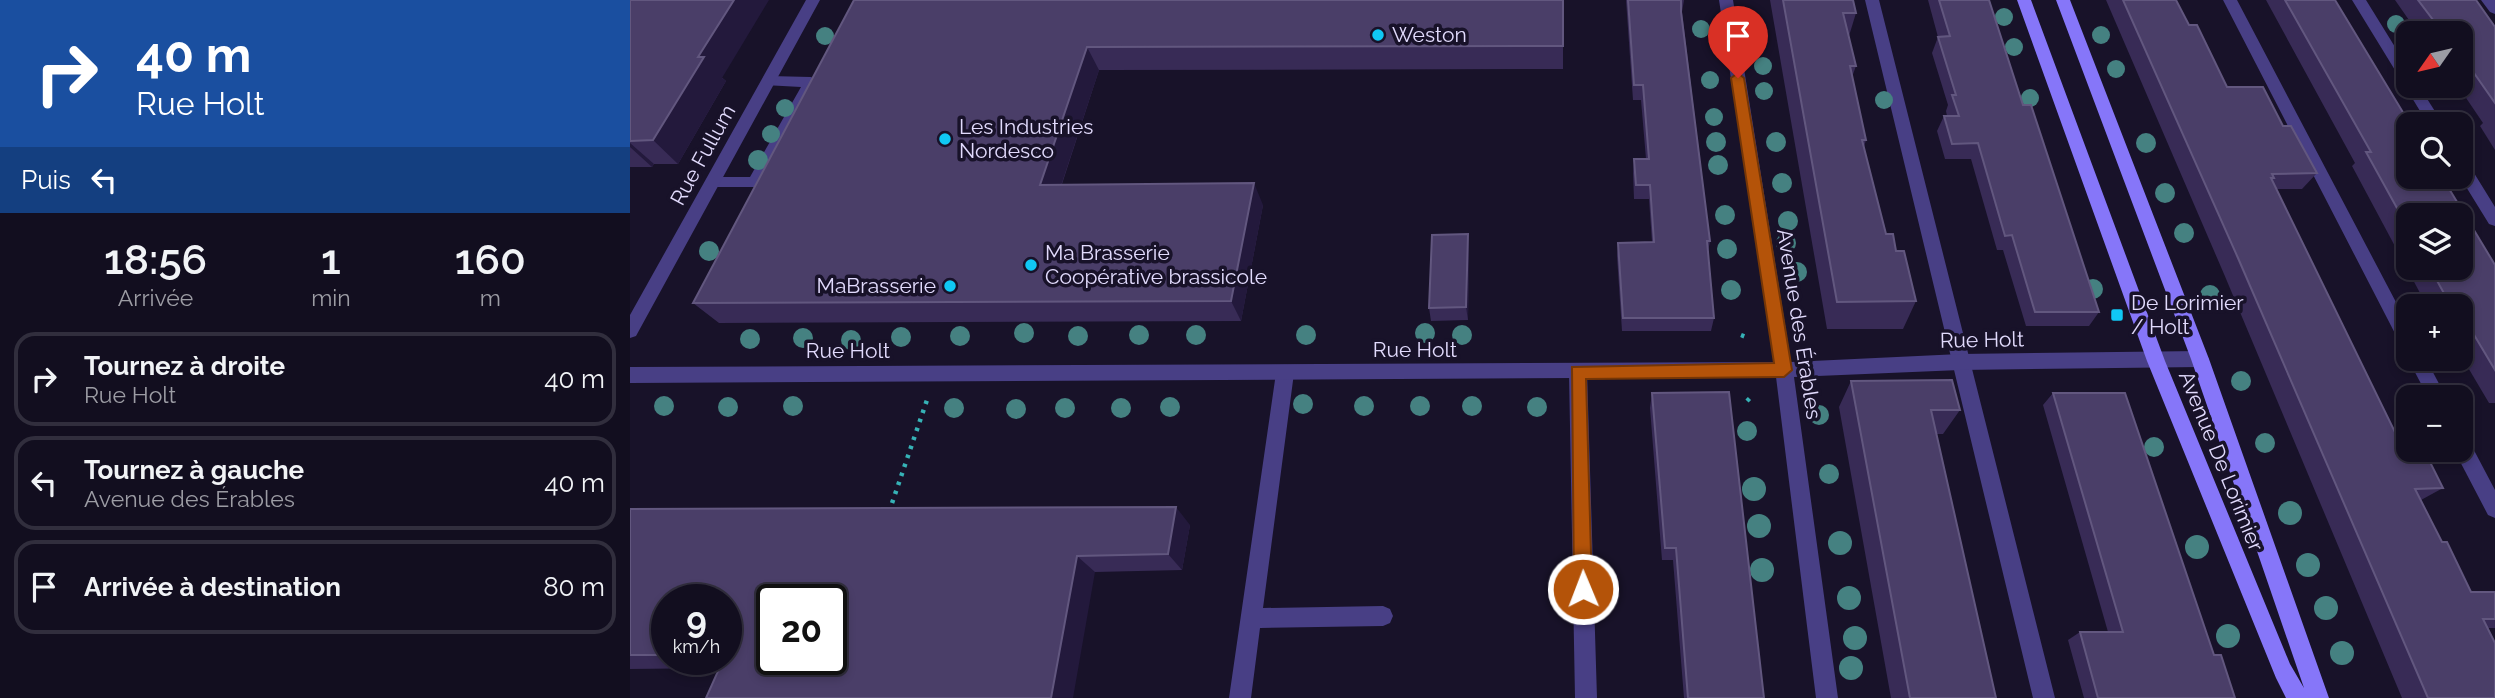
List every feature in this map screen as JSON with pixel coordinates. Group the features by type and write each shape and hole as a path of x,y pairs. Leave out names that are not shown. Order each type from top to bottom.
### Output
{"main road":[{"name":"Avenue De Lorimier","path":"2024,0 2156,361 2277,658 2298,698"},
{"name":"Avenue De Lorimier","path":"2063,0 2200,359 2318,698"}],"street":[{"name":"Rue Fullum","path":"630,331 813,0"},
{"name":"Avenue des Érables","path":"1726,0 1784,370 1827,698"},
{"path":"1872,0 2044,698"},
{"path":"2230,0 2396,319"},
{"path":"2358,0 2396,61"},
{"path":"2488,0 2495,9"},
{"path":"712,183 755,183 811,82 769,81"},
{"path":"2473,185 2495,220"},
{"name":"Rue Holt","path":"630,375 1784,370 1960,362 2200,359"},
{"path":"1578,372 1586,698"},
{"path":"1240,698 1285,373"},
{"path":"2470,462 2495,509"},
{"path":"1253,618 1383,616"}],"path":[{"path":"887,516 927,400"}],"building":[{"path":"630,0 734,0 698,57 704,57 653,140 630,141"},
{"path":"854,0 1563,0 1563,46 1087,47 1040,185 1254,183 1231,301 693,303"},
{"path":"1628,0 1681,0 1710,241 1707,241 1714,318 1623,318 1618,243 1654,242 1650,185 1636,185 1634,159 1649,159 1643,85 1634,85"},
{"path":"1783,0 1853,0 1856,13 1843,13 1856,66 1850,66 1866,140 1862,140 1886,234 1893,234 1896,251 1904,251 1916,301 1837,302"},
{"path":"1939,0 1989,0 2023,105 2031,105 2099,312 2035,312 2012,235 2005,236 1978,143 1952,144 1944,116 1959,116 1952,95 1956,95 1938,37 1950,36"},
{"path":"2123,0 2176,0 2189,25 2197,25 2227,87 2263,87 2283,126 2291,126 2317,173 2272,174 2274,178 2271,178 2396,434 2396,462 2430,462 2443,488 2415,489 2442,542 2447,542 2471,592 2495,592 2495,619 2483,619 2495,643 2495,698 2428,698"},
{"path":"2285,0 2335,0 2403,112 2396,112 2396,189 2449,189 2458,203 2396,203 2396,206 2366,152 2371,152"},
{"path":"2418,0 2476,0 2495,27 2495,103 2473,72 2473,21 2434,21"},
{"path":"2473,228 2495,265 2495,370 2473,333 2473,294 2444,294 2437,280 2473,280"},
{"path":"1468,234 1466,307 1429,308 1432,235"},
{"path":"1952,380 1960,410 1931,410 1996,698 1910,698 1851,381"},
{"path":"1729,392 1764,698 1688,698 1676,548 1665,548 1652,393"},
{"path":"2053,393 2125,393 2214,655 2221,655 2235,698 2098,698 2080,632 2123,632"},
{"path":"1176,507 1168,554 1077,556 1051,698 706,698 716,675 742,675 742,584 651,584 651,655 630,655 630,509"}],"place":[{"name":"Weston","path":"1378,35"},
{"name":"Les Industries Nordesco","path":"945,139"},
{"name":"Ma Brasserie Coopérative brassicole","path":"1031,265"},
{"name":"MaBrasserie","path":"950,286"},
{"name":"De Lorimier / Holt","path":"2117,315"}],"route":[{"path":"1583,589 1578,372 1784,370 1738,78"}]}
